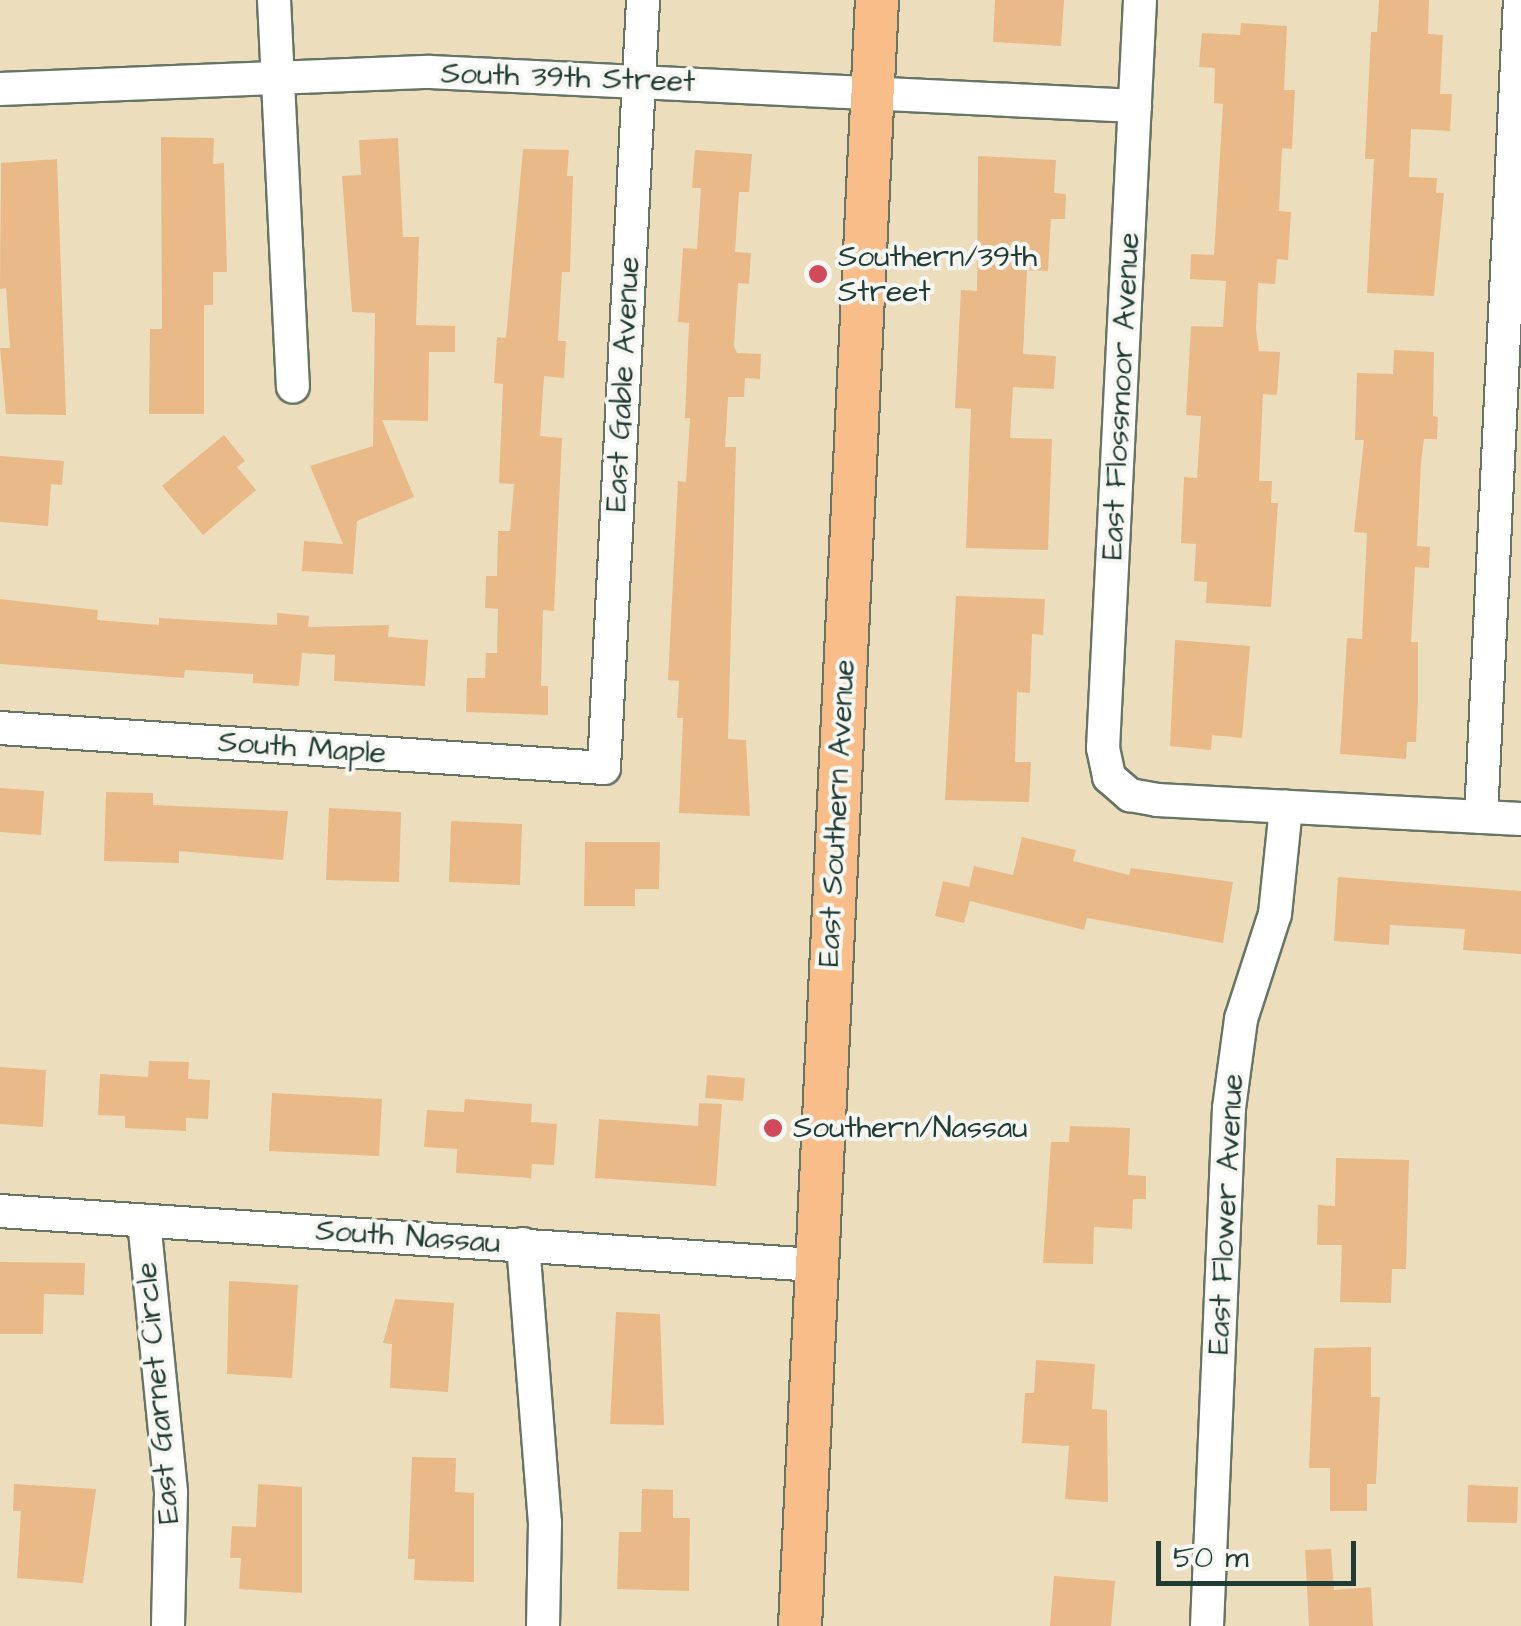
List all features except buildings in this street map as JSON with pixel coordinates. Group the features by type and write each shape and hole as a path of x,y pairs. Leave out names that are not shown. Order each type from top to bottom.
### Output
{"main road":[{"name":"East Southern Avenue","path":"800,1626 877,0"}],"street":[{"path":"274,0 292,387"},
{"name":"East Gable Avenue","path":"604,768 643,0"},
{"name":"East Flossmoor Avenue","path":"1140,0 1103,748 1118,788 1157,800 1286,807"},
{"path":"1481,818 1520,0"},
{"name":"South 39th Street","path":"0,89 277,74 638,81 1135,106"},
{"name":"South Maple","path":"0,728 604,768"},
{"path":"1286,807 1521,819"},
{"name":"East Flower Avenue","path":"1207,1626 1228,1108 1241,1019 1275,914 1286,807"},
{"name":"South Nassau","path":"0,1210 815,1265"},
{"name":"East Garnet Circle","path":"144,1221 171,1493 168,1626"},
{"path":"524,1244 545,1523 543,1626"}],"place":[{"name":"Southern/39th Street","path":"818,274"},
{"name":"Southern/Nassau","path":"773,1128"}]}
